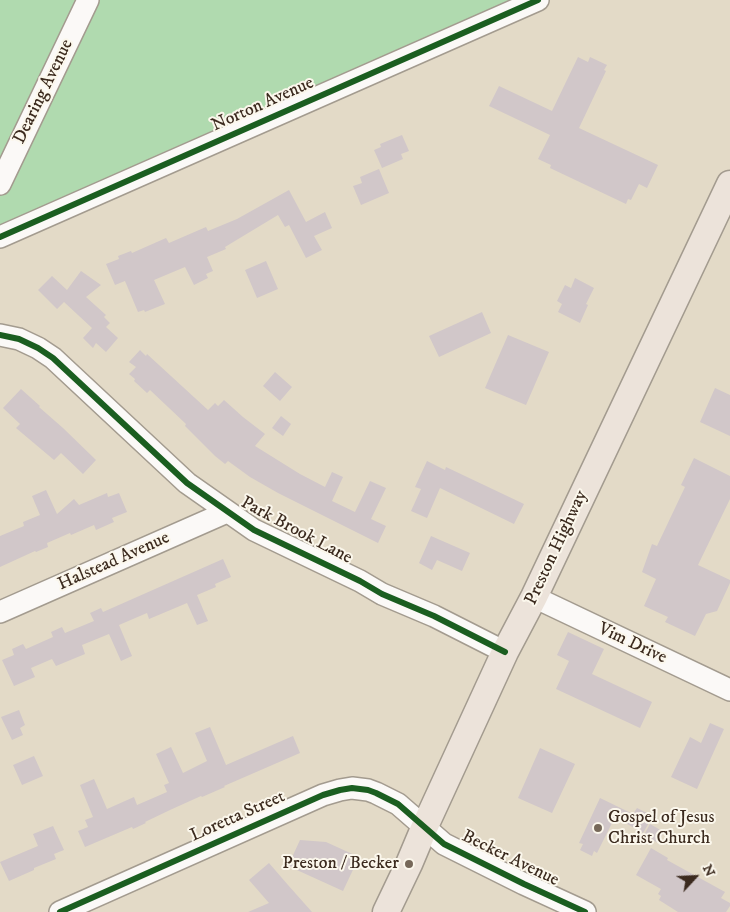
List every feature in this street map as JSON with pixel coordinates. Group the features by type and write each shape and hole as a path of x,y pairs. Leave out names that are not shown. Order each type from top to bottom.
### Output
{"main road":[{"name":"Preston Highway","path":"386,912 505,652 534,597 730,184"}],"street":[{"name":"Dearing Avenue","path":"0,184 88,0"},
{"name":"Norton Avenue","path":"0,237 538,0"},
{"name":"Park Brook Lane","path":"0,335 19,339 53,358 187,483 254,530 360,581 382,594 434,616 505,652"},
{"name":"Halstead Avenue","path":"0,612 227,512"},
{"name":"Vim Drive","path":"534,597 730,690"},
{"name":"Loretta Street","path":"60,912 324,795 340,790 352,788 376,793 398,804 425,826"},
{"name":"Becker Avenue","path":"425,826 444,844 524,884 586,912"}],"green space":[{"path":"0,0 81,0 0,168"},
{"path":"94,0 519,0 0,229 0,195"}],"building":[{"path":"578,57 588,62 590,57 607,65 604,70 606,71 579,128 658,165 647,188 639,184 631,200 628,199 626,204 550,168 551,165 538,159 550,135 489,106 499,86 552,111"},
{"path":"402,135 409,151 401,154 403,159 382,168 374,150 381,147 380,144"},
{"path":"379,169 389,193 361,205 353,186 362,183 360,177"},
{"path":"289,190 306,222 325,212 332,228 314,236 322,250 306,258 289,225 285,227 278,215 225,247 226,249 207,257 213,271 206,274 208,278 194,285 185,267 154,280 165,304 145,312 144,310 138,312 125,281 115,285 106,264 119,259 118,256 131,251 132,253 166,238 169,243 206,227 208,231 237,219"},
{"path":"266,261 278,289 257,298 245,270"},
{"path":"81,271 101,285 86,297 106,315 104,317 110,323 106,327 118,338 106,352 96,343 93,348 83,338 92,328 64,302 57,309 38,290 52,276 67,290"},
{"path":"575,278 594,288 580,323 558,312 562,304 557,301 565,285 571,288"},
{"path":"482,312 491,333 439,357 429,336"},
{"path":"508,335 549,352 526,405 485,388"},
{"path":"140,350 146,356 147,354 208,410 215,403 218,406 224,400 265,434 255,446 325,487 332,472 343,477 332,501 355,512 370,481 386,488 371,519 386,526 378,543 278,493 250,477 228,461 225,464 215,456 185,426 186,424 150,390 147,393 129,374 136,367 129,362"},
{"path":"275,372 292,387 280,401 263,386"},
{"path":"715,388 730,395 730,436 700,422"},
{"path":"21,389 96,460 83,474 61,453 54,460 16,428 20,424 3,408"},
{"path":"281,416 291,424 283,436 272,428"},
{"path":"694,458 730,476 730,499 698,565 730,580 730,583 717,611 706,614 695,636 665,622 668,617 644,606 656,579 642,572 652,544 657,546 685,487 681,485"},
{"path":"427,461 445,470 446,467 524,504 514,524 440,488 427,518 411,511 421,489 415,487"},
{"path":"46,490 57,514 74,499 79,505 107,493 108,497 119,493 127,512 112,518 114,522 96,530 94,525 71,535 70,533 47,543 48,547 0,567 0,536 24,526 23,522 40,515 32,496"},
{"path":"431,536 470,553 462,571 437,560 432,570 419,563"},
{"path":"223,559 231,577 215,584 216,587 197,595 208,621 197,625 187,603 149,619 147,613 119,625 132,656 121,661 109,634 82,645 85,654 56,666 52,659 31,668 35,677 14,686 2,660 14,655 12,649 23,644 26,649 53,637 51,632 62,627 65,633 94,621 90,613 101,608 103,612"},
{"path":"568,632 604,649 592,674 652,702 640,728 556,689 569,661 557,655"},
{"path":"19,710 25,725 20,728 23,735 12,740 1,717"},
{"path":"710,723 724,729 697,789 671,777 690,737 701,743"},
{"path":"210,727 226,765 293,736 300,753 170,810 133,829 132,827 85,847 78,831 88,827 85,820 93,817 80,785 94,779 107,809 134,797 137,805 167,792 164,785 169,783 156,754 171,747 183,773 207,761 195,733"},
{"path":"540,748 575,764 552,813 518,798"},
{"path":"34,756 43,776 22,785 13,765"},
{"name":"Gospel of Jesus Christ Church","path":"600,798 633,814 637,808 653,816 643,833 615,817 597,853 594,851 592,856 580,850 583,844 579,843"},
{"path":"650,824 664,832 658,843 644,835"},
{"path":"53,826 64,850 54,854 56,859 9,881 0,862 38,846 33,834"},
{"path":"300,840 326,842 359,857 343,891 288,866"},
{"path":"651,848 668,858 667,860 725,892 721,898 730,903 726,912 678,912 659,900 661,896 658,894 661,889 636,875"},
{"path":"269,863 312,912 248,912 269,903 249,880"}],"cycle path":[{"path":"0,237 538,0"},
{"path":"0,335 19,339 53,358 187,483 254,530 360,581 382,594 434,616 505,652"},
{"path":"60,912 323,795 352,788 368,790 398,804 444,844 585,912"}],"place":[{"name":"Gospel of Jesus Christ Church","path":"598,828"},
{"name":"Preston / Becker","path":"409,864"}]}
